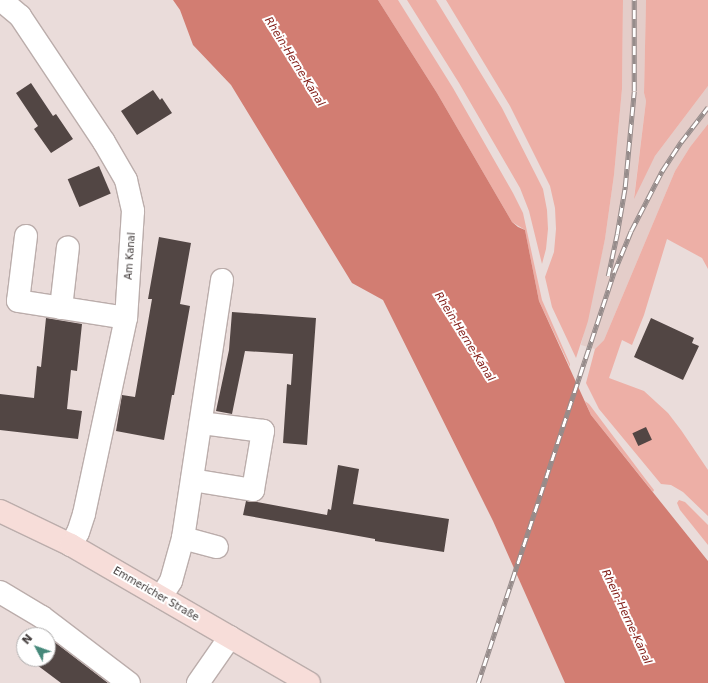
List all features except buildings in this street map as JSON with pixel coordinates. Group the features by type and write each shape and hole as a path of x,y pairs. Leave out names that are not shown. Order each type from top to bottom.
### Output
{"main road":[{"name":"Emmericher Straße","path":"0,511 71,545 309,683"}],"street":[{"name":"Am Kanal","path":"1,0 20,16 104,142 126,180 133,211 126,318 84,514 78,532 71,545"},
{"path":"26,236 18,301 126,318"},
{"path":"61,308 68,247"},
{"path":"161,597 171,581 183,538 222,280"},
{"path":"192,480 253,490 262,438 263,431 201,423"},
{"path":"183,538 217,547"},
{"path":"0,592 42,617 129,683"},
{"path":"198,683 230,637"}],"shaded area":[{"path":"378,0 398,0 453,88 513,193 523,213 542,300 570,367 539,301 525,230 512,222 437,93"},
{"path":"407,0 436,0 502,108 543,189 547,210 548,229 546,249 542,264 529,211 520,188 459,83"},
{"path":"446,0 623,0 622,89 614,175 605,239 588,321 576,358 552,307 545,277 554,252 556,229 555,208 550,186 510,106"},
{"path":"623,0 646,0 644,93 646,101 634,197 655,156 708,86 708,124 690,147 675,171 604,340 595,349 581,345 605,239 614,175 622,89"},
{"path":"646,0 708,0 708,86 655,156 634,199 646,101 644,93"},
{"path":"708,124 708,269 702,258 667,239 644,315 632,345 622,340 609,378 644,391 668,413 681,430 708,470 708,516 683,492 671,485 661,484 599,409 586,383 595,349 604,340 675,171 690,147"},
{"path":"585,401 589,404 654,490 653,492 591,415"},
{"path":"679,500 685,502 708,525 708,545 680,510 677,503"}],"water":[{"name":"Rhein-Herne-Kanal","path":"173,0 378,0 437,93 512,222 525,230 539,301 591,415 708,561 708,683 565,683 493,521 383,300 352,283 231,85 193,45 180,10"}],"railway":[{"path":"608,276 625,187 634,91 634,0"},
{"path":"478,683 614,272 631,231 662,171 681,142 708,107"}]}
